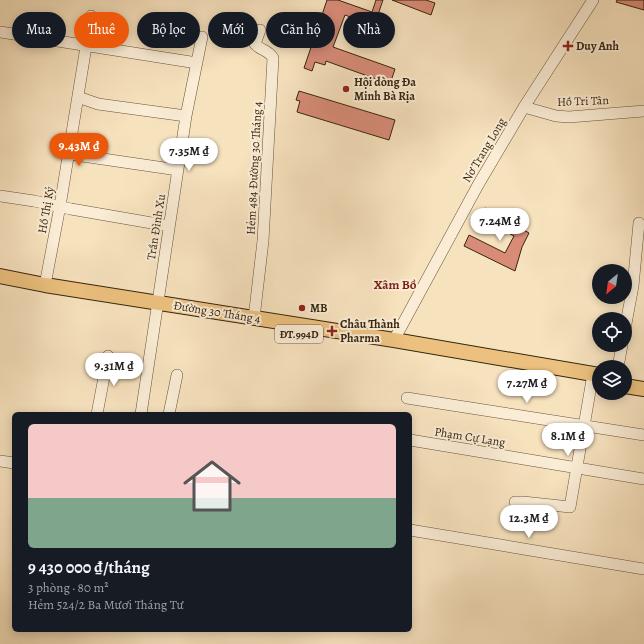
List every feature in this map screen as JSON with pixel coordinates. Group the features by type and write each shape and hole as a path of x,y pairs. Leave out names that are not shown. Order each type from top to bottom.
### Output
{"main road":[{"name":"Đường 30 Tháng 4","path":"0,276 158,307 254,318 394,345 592,377"},
{"name":"Đường 30 Tháng 4","path":"0,285 158,307 378,342"},
{"path":"632,380 644,382"},
{"path":"632,387 644,389"}],"street":[{"name":"Nơ Trang Long","path":"394,345 462,213 524,107 593,0"},
{"name":"Hẻm 484 Đường 30 Tháng 4","path":"254,318 263,241 273,58 272,55 266,50 256,46 255,44 260,30"},
{"path":"0,32 74,43"},
{"name":"Trần Đình Xu","path":"141,412 186,116 202,37"},
{"name":"Hồ Thị Kỷ","path":"45,285 86,48"},
{"path":"105,48 197,63"},
{"path":"78,97 98,104 186,116"},
{"name":"Hồ Tri Tân","path":"524,107 556,116 569,117 644,111"},
{"path":"69,154 178,170"},
{"path":"0,196 34,200 71,209 169,226"},
{"path":"628,312 633,286 639,223"},
{"path":"97,412 108,356"},
{"path":"169,412 178,375"},
{"path":"516,502 570,507 578,468 584,426 592,394"},
{"path":"407,398 644,435"},
{"name":"Phạm Cự Lạng","path":"412,440 644,479"},
{"path":"0,461 12,463"},
{"path":"412,530 644,569"}],"building":[{"path":"327,0 338,0 372,12 343,12 343,20 335,42 335,12 323,12"},
{"path":"376,0 383,0 379,12 372,12"},
{"path":"392,0 426,0 435,3 431,15"},
{"path":"617,0 644,0 644,10 616,2"},
{"path":"311,48 335,48 395,69 390,84 326,61 325,65 315,62 312,71 304,68"},
{"path":"299,91 395,120 389,140 297,112 300,101 296,100"},
{"path":"485,208 529,233 522,247 515,271 464,246 469,235 505,253 514,236 479,217"}],"place":[{"name":"Duy Anh","path":"568,46"},
{"name":"Hội dòng Đa Minh Bà Rịa","path":"346,89"},
{"name":"MB","path":"302,308"},
{"name":"Châu Thành Pharma","path":"332,331"}],"district":[{"name":"Xâm Bồ","path":"395,284"}]}
